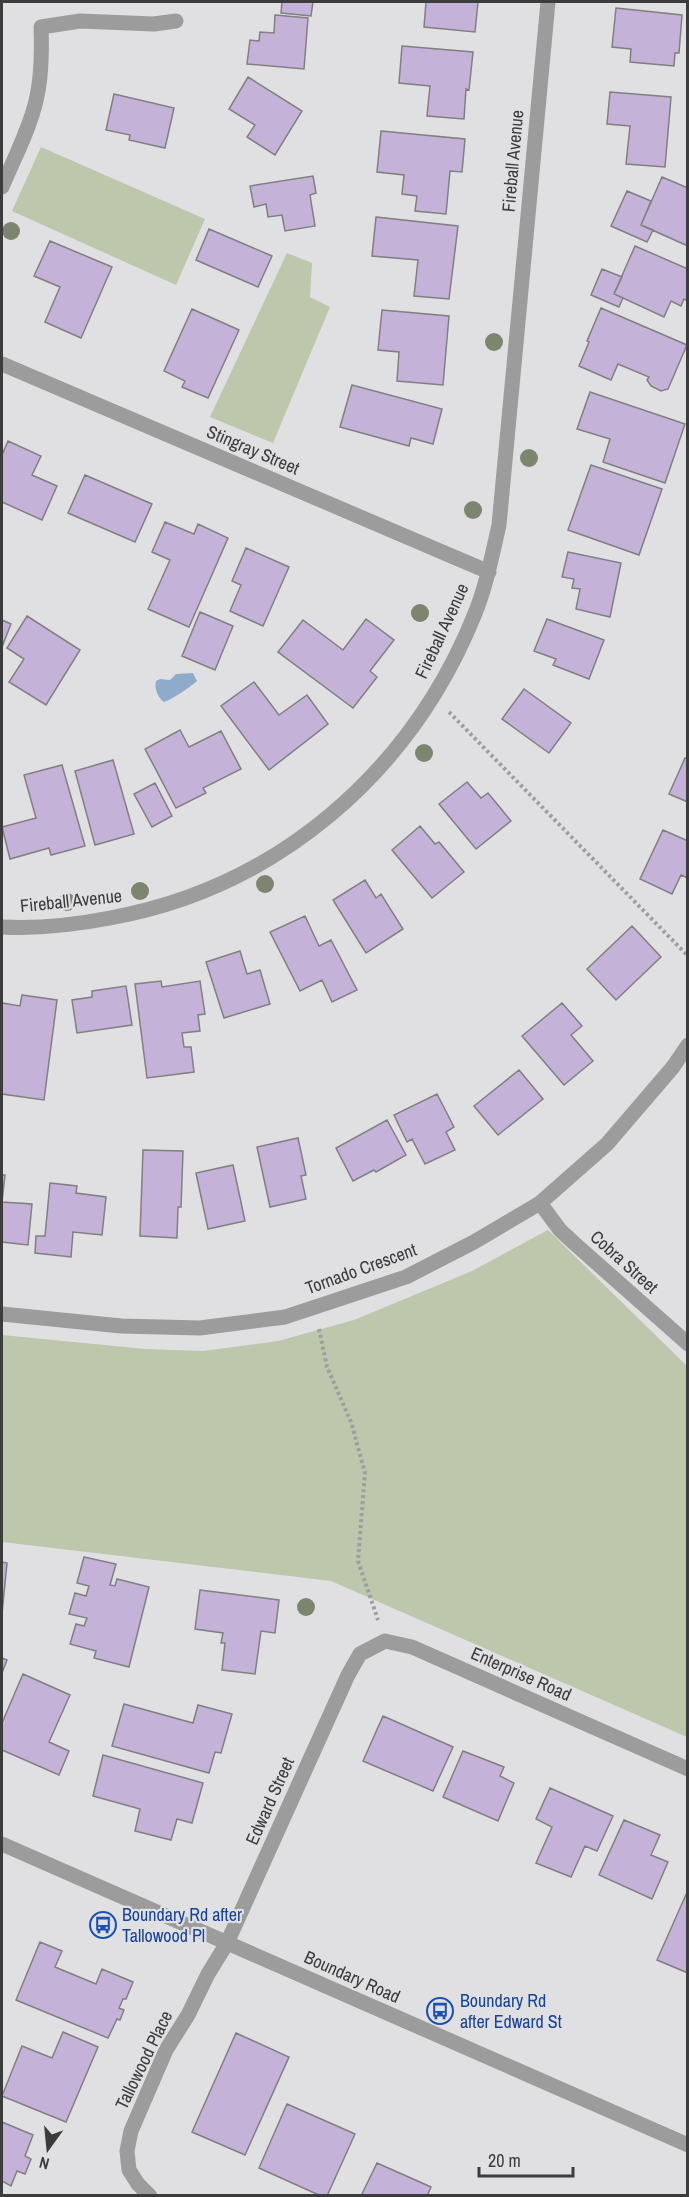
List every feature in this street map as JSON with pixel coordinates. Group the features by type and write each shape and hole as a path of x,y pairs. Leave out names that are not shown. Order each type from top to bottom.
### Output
{"street":[{"name":"Fireball Avenue","path":"2,927 65,925 135,914 201,893 269,860 325,820 369,779 407,735 433,696 466,634 489,572 499,525 548,2"},
{"path":"2,187 36,102 42,53 41,27 80,21 154,24 176,21"},
{"name":"Stingray Street","path":"2,364 489,572"},
{"name":"Tornado Crescent","path":"2,1314 121,1326 200,1328 285,1317 406,1278 540,1203 607,1144 673,1067 687,1045"},
{"name":"Cobra Street","path":"540,1203 560,1230 687,1344"},
{"name":"Edward Street","path":"227,1943 348,1675 360,1654 385,1641"},
{"name":"Enterprise Road","path":"385,1641 412,1647 687,1770"},
{"name":"Boundary Road","path":"2,1844 687,2145"},
{"name":"Tallowood Place","path":"150,2196 129,2170 127,2151 131,2131 166,2050 227,1943"}],"path":[{"path":"433,696 687,956"},
{"path":"311,1309 319,1330 327,1367 351,1422 365,1473 358,1561 385,1641"}],"green space":[{"path":"41,147 205,219 176,285 12,211"},
{"path":"287,253 312,263 310,297 330,307 273,443 210,417"},
{"path":"548,1230 687,1366 687,1737 331,1581 2,1542 2,1335 145,1349 203,1351 278,1341 354,1320 472,1271"}],"water":[{"path":"193,673 197,681 191,686 164,702 160,698 156,690 156,681 170,680 176,674"}],"building":[{"path":"282,2 313,2 311,16 281,13"},
{"path":"426,2 478,2 475,32 424,27"},
{"path":"616,8 682,15 679,53 675,53 674,66 630,62 631,49 612,47"},
{"path":"275,15 308,18 304,69 247,64 250,40 259,41 260,32 274,33"},
{"path":"402,46 473,52 469,90 466,89 464,119 427,116 430,86 399,83"},
{"path":"248,77 302,111 275,155 247,137 255,125 229,109"},
{"path":"610,92 671,97 665,167 626,164 630,126 607,124"},
{"path":"114,94 174,108 165,148 129,140 130,135 106,130"},
{"path":"381,131 465,139 462,172 450,171 446,214 415,211 417,196 402,194 404,175 377,172"},
{"path":"313,176 316,193 310,195 315,226 285,231 282,215 268,217 266,204 254,207 250,186"},
{"path":"662,177 688,188 688,246 641,225"},
{"path":"627,191 651,201 641,225 653,230 647,242 611,226"},
{"path":"376,217 458,226 449,299 414,296 418,260 372,256"},
{"path":"209,229 272,256 258,287 196,260"},
{"path":"50,241 112,267 81,338 45,322 60,287 34,276"},
{"path":"635,246 688,269 688,301 684,299 681,306 671,301 664,317 614,294"},
{"path":"602,269 622,277 614,294 623,298 619,307 591,295"},
{"path":"601,308 687,345 668,389 661,391 651,386 647,380 649,377 618,364 611,380 579,366"},
{"path":"192,309 239,330 208,398 182,387 185,381 164,371"},
{"path":"382,310 449,316 443,385 397,381 399,352 378,350"},
{"path":"352,385 442,409 433,444 411,438 409,446 340,427"},
{"path":"590,392 685,424 665,483 603,462 610,439 577,429"},
{"path":"8,441 41,456 32,475 57,486 42,520 2,502 2,455"},
{"path":"591,465 662,489 639,555 568,530"},
{"path":"85,475 152,504 135,542 68,513"},
{"path":"165,522 194,534 198,524 228,538 189,627 148,609 170,560 152,552"},
{"path":"246,548 289,567 263,626 230,611 241,585 232,581"},
{"path":"568,552 621,563 610,617 576,609 580,589 572,588 574,579 562,577"},
{"path":"200,612 233,626 215,670 182,656"},
{"path":"27,616 80,650 46,705 9,682 24,659 7,648"},
{"path":"366,619 394,640 370,671 377,677 353,708 278,652 303,620 343,650"},
{"path":"547,619 604,640 589,679 553,665 556,659 534,651"},
{"path":"2,620 11,624 2,647"},
{"path":"254,682 279,715 307,695 328,724 269,770 221,706"},
{"path":"524,689 571,723 549,753 502,719"},
{"path":"180,730 189,747 221,731 241,769 203,788 206,793 176,808 145,749"},
{"path":"685,758 688,759 688,802 669,794"},
{"path":"113,760 134,834 95,845 75,771"},
{"path":"62,765 85,846 51,855 49,848 10,859 2,827 36,818 24,775"},
{"path":"467,782 481,798 488,793 511,821 476,849 439,804"},
{"path":"155,783 172,816 152,827 134,794"},
{"path":"420,826 435,844 439,842 464,872 432,898 392,850"},
{"path":"663,830 688,841 688,878 681,875 672,894 640,879"},
{"path":"365,880 376,898 381,894 403,929 366,953 333,900"},
{"path":"305,916 319,946 331,940 357,990 332,1002 322,980 300,991 270,932"},
{"path":"632,926 661,957 616,1000 587,969"},
{"path":"240,951 247,974 260,970 270,1004 224,1018 206,962"},
{"path":"161,981 162,987 200,981 205,1014 198,1015 200,1031 182,1033 184,1047 191,1047 194,1072 147,1078 135,984"},
{"path":"126,986 132,1025 77,1033 72,1000 92,997 92,991"},
{"path":"22,995 57,1000 44,1100 2,1094 2,1003 20,1006"},
{"path":"562,1003 582,1026 571,1035 593,1061 564,1085 522,1036"},
{"path":"519,1070 543,1099 498,1135 474,1106"},
{"path":"437,1094 454,1127 446,1132 455,1150 425,1164 412,1139 407,1142 394,1115"},
{"path":"387,1120 406,1155 376,1172 374,1170 353,1181 336,1148"},
{"path":"298,1138 306,1175 301,1176 306,1199 270,1207 257,1147"},
{"path":"143,1150 183,1151 181,1207 178,1207 177,1238 140,1236"},
{"path":"233,1165 245,1221 208,1229 196,1173"},
{"path":"2,1175 5,1175 2,1202"},
{"path":"50,1183 77,1186 76,1193 106,1197 102,1235 73,1232 71,1257 35,1253 36,1236 45,1236"},
{"path":"2,1202 32,1204 28,1245 2,1242"},
{"path":"84,1557 116,1564 110,1585 115,1586 117,1579 149,1587 129,1667 94,1658 96,1651 70,1644 76,1624 84,1626 87,1618 69,1614 75,1593 86,1596 89,1586 77,1583"},
{"path":"2,1562 7,1563 2,1614"},
{"path":"200,1590 279,1600 275,1633 261,1631 255,1674 222,1670 225,1643 221,1643 223,1633 195,1629"},
{"path":"2,1658 7,1660 2,1673"},
{"path":"23,1674 70,1695 49,1742 69,1751 59,1775 2,1750 2,1723"},
{"path":"124,1704 193,1723 198,1705 232,1714 221,1753 215,1752 209,1773 112,1746"},
{"path":"383,1716 453,1747 433,1791 363,1761"},
{"path":"463,1751 504,1767 500,1776 514,1783 498,1821 443,1797"},
{"path":"103,1755 203,1783 192,1823 177,1819 171,1840 135,1831 140,1809 93,1796"},
{"path":"550,1788 613,1816 597,1851 585,1846 571,1877 536,1863 552,1827 536,1819"},
{"path":"624,1820 660,1835 651,1855 668,1862 652,1899 599,1875"},
{"path":"688,1890 688,1973 657,1960"},
{"path":"40,1942 62,1951 55,1967 96,1984 102,1969 133,1982 126,1999 123,1999 119,2008 124,2010 120,2020 117,2019 108,2038 16,2000"},
{"path":"63,2032 98,2047 66,2122 2,2096 22,2046 52,2058"},
{"path":"236,2033 289,2057 245,2155 192,2132"},
{"path":"287,2104 355,2134 327,2196 321,2196 259,2168"},
{"path":"2,2122 33,2135 25,2156 31,2159 25,2174 17,2171 11,2186 2,2181"},
{"path":"377,2163 431,2187 427,2196 361,2196"}],"place":[{"name":"Boundary Rd after Tallowood Pl","path":"103,1925"},
{"name":"Boundary Rd after Edward St","path":"440,2011"}]}
